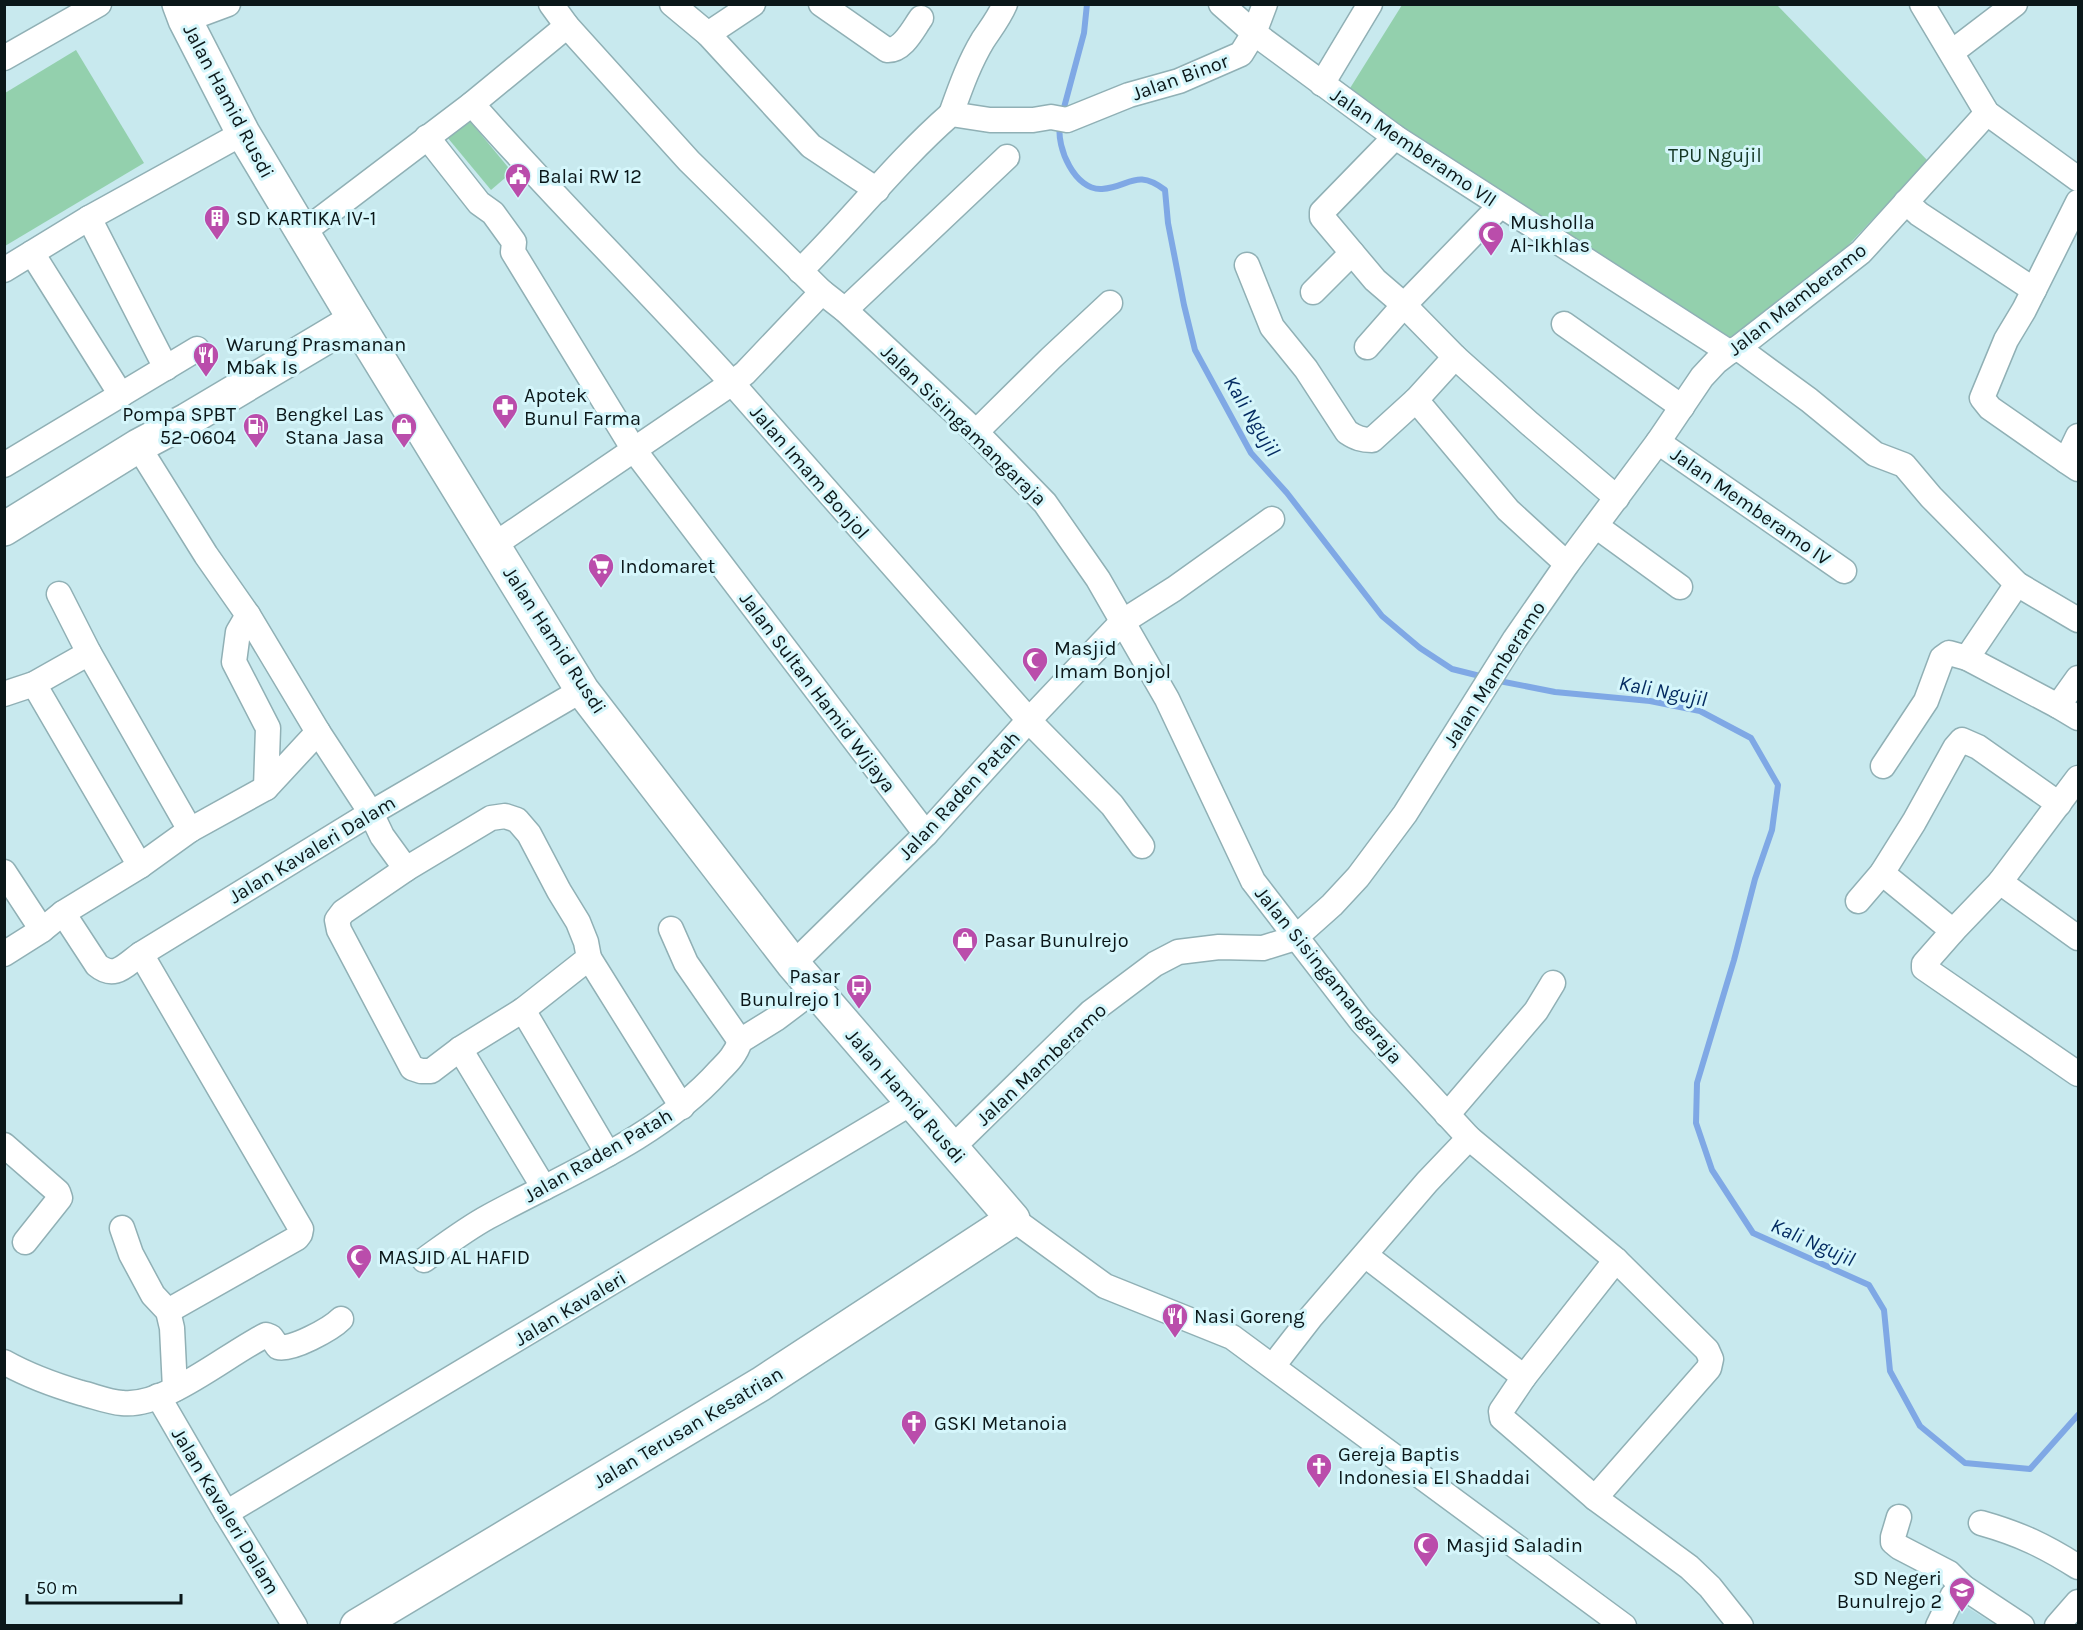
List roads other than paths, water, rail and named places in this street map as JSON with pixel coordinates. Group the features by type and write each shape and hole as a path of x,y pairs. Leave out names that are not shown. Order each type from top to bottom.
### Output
{"street":[{"path":"4,58 99,4"},
{"path":"182,12 228,4"},
{"path":"672,4 708,34 811,146 877,190"},
{"path":"708,34 753,4"},
{"path":"821,4 887,50 894,50 900,46 921,18"},
{"path":"800,271 831,241 928,134 951,114 963,79 1005,4"},
{"name":"Jalan Memberamo VII","path":"1221,4 1254,33 1395,137 1500,206 1733,350 1809,400 1875,454 1904,465 1931,497 2017,584 2079,620"},
{"name":"Jalan Binor","path":"951,114 990,120 1059,118 1179,81 1241,54 1254,33 1265,4"},
{"path":"1322,84 1370,4"},
{"path":"1922,4 1987,113 2079,179"},
{"path":"1952,52 2015,4"},
{"name":"Jalan Hamid Rusdi","path":"182,12 243,133 582,690 814,990 1013,1219"},
{"path":"302,233 472,104 564,13"},
{"name":"Jalan Sisingamangaraja","path":"564,13 689,161 822,292 845,310 976,432 1046,503 1098,579 1167,699 1253,881 1361,1021 1469,1138 1616,1260 1700,1341 1711,1359 1709,1368 1595,1498"},
{"name":"Jalan Imam Bonjol","path":"472,104 526,165 732,383 1029,720 1112,805 1142,846"},
{"name":"Jalan Mamberamo","path":"952,1148 1092,1012 1155,964 1178,952 1219,947 1263,948 1295,938 1332,905 1358,877 1405,814 1515,639 1567,564 1658,442 1702,377 1716,362 1861,252 1987,113"},
{"path":"4,270 89,218 243,133"},
{"name":"Jalan Sultan Hamid Wijaya","path":"427,137 479,203 493,213 514,242 513,252 634,450 926,834"},
{"path":"1395,137 1322,212 1323,219 1375,280 1404,305 1455,357 1617,498"},
{"path":"845,310 1007,157"},
{"path":"1905,202 1919,214 2034,290"},
{"path":"2079,202 2006,340 1982,398 1990,408 2072,465 2079,436"},
{"path":"1367,347 1404,305 1500,206"},
{"path":"89,218 166,368"},
{"path":"32,253 121,395"},
{"path":"1313,292 1352,253"},
{"path":"1248,265 1272,327 1306,369 1347,432 1363,440 1372,440 1416,399 1455,357"},
{"path":"495,545 746,373 822,292"},
{"path":"976,432 1110,303"},
{"path":"4,529 138,446 187,420 355,320"},
{"path":"1564,324 1682,407"},
{"path":"4,465 197,349"},
{"path":"1416,399 1508,510 1567,564"},
{"name":"Jalan Memberamo IV","path":"1658,442 1844,571"},
{"path":"138,446 206,555 248,615 318,732 371,813 382,837 406,869"},
{"name":"Jalan Raden Patah","path":"793,964 926,834 1122,622 1272,519"},
{"path":"1596,526 1680,587"},
{"path":"1967,658 2017,584"},
{"path":"58,594 190,830"},
{"path":"248,615 238,632 234,662 268,728 266,788"},
{"path":"4,694 34,684 89,653"},
{"path":"1883,766 1926,701 1942,658 1949,653 1967,658 2068,712 2079,678"},
{"path":"34,684 140,866"},
{"name":"Jalan Kavaleri Dalam","path":"63,913 97,965 104,971 117,972 141,954 371,813 582,690"},
{"path":"4,954 42,930 63,913 140,866 190,830 266,788 318,732"},
{"path":"1858,901 1882,873 1914,822 1955,748 1962,740 1978,747 2059,804"},
{"path":"2079,778 2000,882 1924,964 1925,970 2079,1074"},
{"path":"589,958 523,1010 460,1049 431,1071 421,1071 412,1068 339,930 338,920 343,912 406,869 491,818 506,816 517,820 529,834 578,922 586,942 589,958 682,1107"},
{"path":"4,872 42,930"},
{"path":"1882,873 1953,931"},
{"path":"2000,882 2079,938"},
{"path":"671,929 686,963 740,1041"},
{"path":"141,954 301,1229 297,1238 168,1311"},
{"path":"1447,1115 1536,1011 1553,983"},
{"name":"Jalan Raden Patah","path":"424,1260 486,1218 608,1154 682,1107 711,1081 737,1050 740,1041 777,1018 814,990"},
{"path":"523,1010 608,1154"},
{"path":"460,1049 544,1188"},
{"name":"Jalan Kavaleri","path":"226,1514 913,1102"},
{"path":"1273,1366 1311,1317 1427,1182 1469,1138"},
{"path":"4,1146 58,1192 60,1198 25,1242"},
{"path":"1013,1219 1105,1286 1232,1337 1624,1626"},
{"name":"Jalan Terusan Kesatrian","path":"357,1626 761,1384 1013,1219"},
{"path":"123,1228 130,1254 153,1295 168,1311 172,1328 167,1392"},
{"path":"1365,1255 1524,1377"},
{"path":"1616,1260 1524,1377 1502,1411 1502,1418 1595,1498 1689,1567 1710,1587 1741,1626"},
{"path":"4,1362 21,1372 58,1386 122,1403 143,1402 167,1392 266,1335 271,1337 278,1347 287,1348 333,1326 341,1319"},
{"name":"Jalan Kavaleri Dalam","path":"167,1392 226,1514 295,1626"},
{"path":"1899,1517 1893,1542 1949,1573 1962,1587 2022,1626"},
{"path":"1981,1523 2011,1531 2042,1544 2079,1567"},
{"path":"1938,1626 1953,1595 1962,1587"},
{"path":"2057,1626 2079,1602"}],"waterway":[{"name":"Kali Ngujil","path":"1062,115 1084,33 1087,4"},
{"name":"Kali Ngujil","path":"1060,125 1064,155 1069,166 1083,183 1092,188 1102,189 1140,179 1147,180 1165,190 1168,223 1195,350 1251,453 1287,493 1382,616 1420,648 1452,669 1484,677"},
{"name":"Kali Ngujil","path":"1494,680 1555,692 1650,701 1700,711 1751,738 1778,785 1772,830 1755,879 1734,960 1697,1083 1696,1123 1712,1170 1753,1233 1869,1285 1884,1310 1890,1371 1920,1426 1965,1463 2030,1469 2078,1415"}],"place":[{"name":"Balai RW 12","path":"518,199"},
{"name":"SD KARTIKA IV-1","path":"217,241"},
{"name":"Musholla Al-Ikhlas","path":"1491,257"},
{"name":"Warung Prasmanan Mbak Is","path":"206,378"},
{"name":"Apotek Bunul Farma","path":"505,430"},
{"name":"Pompa SPBT 52-0604","path":"256,449"},
{"name":"Bengkel Las Stana Jasa","path":"404,449"},
{"name":"Indomaret","path":"601,589"},
{"name":"Masjid Imam Bonjol","path":"1035,683"},
{"name":"Pasar Bunulrejo","path":"965,963"},
{"name":"Pasar Bunulrejo 1","path":"859,1010"},
{"name":"MASJID AL HAFID","path":"359,1280"},
{"name":"Nasi Goreng","path":"1175,1339"},
{"name":"GSKI Metanoia","path":"914,1446"},
{"name":"Gereja Baptis Indonesia El Shaddai","path":"1319,1489"},
{"name":"Masjid Saladin","path":"1426,1568"},
{"name":"SD Negeri Bunulrejo 2","path":"1962,1613"}],"park label":[{"name":"TPU Ngujil","path":"1715,155"}]}
